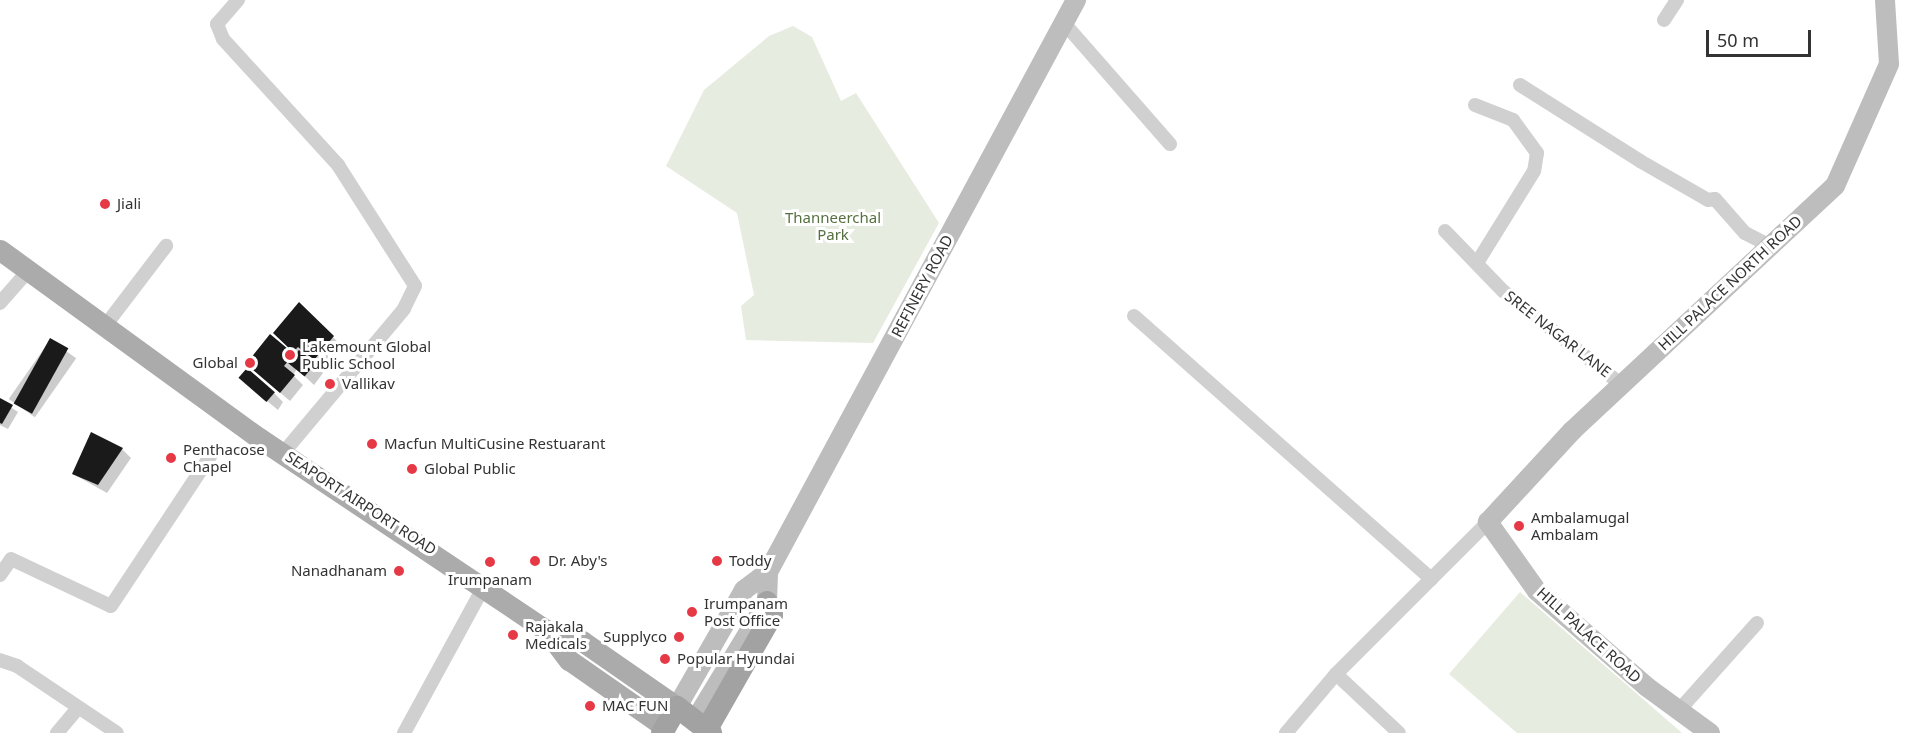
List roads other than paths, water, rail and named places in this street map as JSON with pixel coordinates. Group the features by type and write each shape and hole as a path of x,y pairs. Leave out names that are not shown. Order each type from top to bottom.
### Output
{"highway":[{"path":"694,719 772,615 767,602"},
{"name":"REFINERY ROAD","path":"660,729 694,719"}],"main road":[{"name":"REFINERY ROAD","path":"694,719 744,590 768,572 1076,0"},
{"name":"HILL PALACE NORTH ROAD","path":"1488,522 1622,385 1835,186 1889,64 1885,0"},
{"name":"SEAPORT AIRPORT ROAD","path":"0,250 283,453 546,630 582,641 694,719"},
{"name":"HILL PALACE ROAD","path":"1488,522 1537,591 1647,687 1680,708 1710,733"},
{"name":"REFINERY ROAD","path":"767,602 768,572"},
{"name":"SEAPORT AIRPORT ROAD","path":"546,630 570,660 660,729"}],"street":[{"path":"238,0 217,24 224,39 338,165 415,286 404,309 283,453"},
{"path":"1664,20 1677,0"},
{"path":"1064,22 1170,144"},
{"path":"1520,86 1640,161 1715,199 1745,234 1770,246"},
{"path":"1476,105 1513,120 1537,153 1534,171 1477,262"},
{"name":"SREE NAGAR LANE","path":"1445,231 1503,291 1622,385"},
{"path":"105,326 166,246"},
{"path":"0,303 28,271"},
{"path":"1134,316 1431,579"},
{"path":"0,575 11,559 111,606 215,449"},
{"path":"1286,733 1336,674 1488,522"},
{"path":"404,733 483,588"},
{"path":"1680,708 1757,623"},
{"path":"0,660 17,666 76,710 117,733"},
{"path":"1336,674 1399,733"},
{"path":"57,733 76,710"}],"place":[{"name":"Jiali","path":"105,204"},
{"name":"Lakemount Global Public School","path":"290,355"},
{"name":"Global","path":"250,363"},
{"name":"Vallikav","path":"330,384"},
{"name":"Macfun MultiCusine Restuarant","path":"372,444"},
{"name":"Penthacose Chapel","path":"171,458"},
{"name":"Global Public","path":"412,469"},
{"name":"Ambalamugal Ambalam","path":"1519,526"},
{"name":"Dr. Aby's","path":"535,561"},
{"name":"Toddy","path":"717,561"},
{"name":"Irumpanam","path":"490,562"},
{"name":"Nanadhanam","path":"399,571"},
{"name":"Irumpanam Post Office","path":"692,612"},
{"name":"Rajakala Medicals","path":"513,635"},
{"name":"Supplyco","path":"679,637"},
{"name":"Popular Hyundai","path":"665,659"},
{"name":"MAC FUN","path":"590,706"}],"park label":[{"name":"Thanneerchal Park","path":"833,226"}]}
